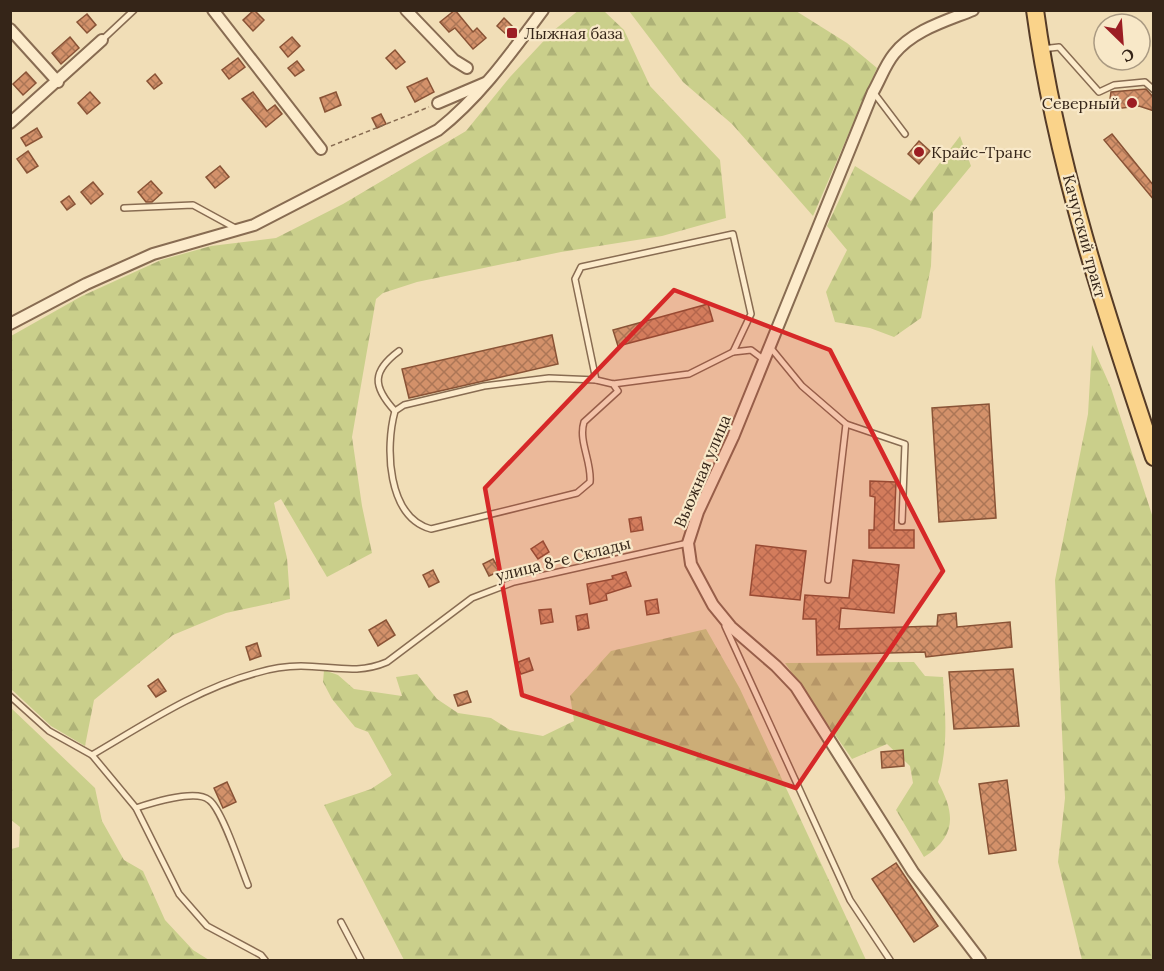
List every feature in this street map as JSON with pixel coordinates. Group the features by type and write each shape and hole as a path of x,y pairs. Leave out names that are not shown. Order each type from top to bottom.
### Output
{"main road":[{"name":"Качугский тракт","path":"1035,10 1040,50 1092,270 1154,457"}],"street":[{"path":"213,10 321,149"},
{"path":"406,10 454,60 467,68"},
{"path":"10,324 86,284 153,254 254,225 438,130 460,113 488,82 543,10"},
{"name":"Вьюжная улица","path":"973,10 927,29 909,40 893,55 873,92 770,347 763,359 734,437 698,512 688,543 691,564 698,580 720,614 796,687 913,872 980,960"},
{"path":"10,29 58,82"},
{"path":"10,123 102,40"},
{"path":"438,103 488,82"}],"lane":[{"path":"102,40 134,10"},
{"path":"1040,50 1059,47 1099,92 1114,85 1145,82 1154,90"},
{"path":"873,92 905,134"},
{"path":"124,208 194,205 238,230"},
{"path":"596,380 575,279 580,267 733,234 751,314 733,352"},
{"path":"770,347 802,386 846,424 905,444 902,521"},
{"path":"394,411 423,398 484,386 549,378 596,380 613,384 689,374 733,352 751,350 763,359"},
{"path":"399,351 383,363 378,376 380,390 394,411 390,433 390,459 397,495 411,517 422,527 431,530 577,493 586,487 590,482 592,470 583,427 584,422 618,391 613,384"},
{"path":"828,580 846,424"},
{"name":"улица 8-е Склады","path":"92,755 189,699 256,673 300,666 358,671 371,669 387,662 472,598 513,582 688,543"},
{"path":"720,614 850,900 890,960"},
{"path":"10,696 49,731 92,755 136,808 179,894 207,926 261,955 265,960"},
{"path":"136,808 198,795 210,800 221,819 248,885"},
{"path":"341,922 361,960"}],"path":[{"path":"321,149 438,103"}],"highlighted area":[{"path":"674,290 830,350 943,571 796,788 522,695 485,488"}],"green space":[{"path":"579,10 604,11 624,30 650,86 720,160 726,218 662,236 561,252 417,282 383,293 376,299 352,437 362,506 372,553 327,577 281,499 274,503 287,558 290,599 226,613 173,635 94,700 85,746 51,726 11,689 11,336 82,296 161,260 211,246 276,238 343,204 466,131 510,77 553,31"},
{"path":"629,11 796,11 847,43 877,68 813,216 732,124 683,82"},
{"path":"960,136 971,166 933,212 931,266 921,318 894,337 870,328 835,322 826,292 847,250 827,226 855,166 911,201"},
{"path":"1092,345 1111,388 1153,518 1153,960 1082,960 1058,862 1065,798 1055,580 1088,414"},
{"path":"706,629 740,689 866,960 404,960 324,805 371,789 392,775 368,732 355,727 332,699 323,682 324,670 338,675 354,689 402,696 396,677 417,674 437,699 458,713 491,718 510,730 543,736 574,721 570,696 611,651"},
{"path":"914,662 925,676 943,677 945,704 944,755 938,782 948,804 950,823 942,841 924,857 896,810 913,783 910,766 887,744 852,759 785,663"},
{"path":"10,707 95,788 102,821 124,860 143,871 165,920 193,950 209,960 11,960 11,849 19,847 20,827 11,820"}],"building":[{"path":"254,10 264,20 253,31 243,20"},
{"path":"455,10 473,32 477,28 486,38 473,49 455,28 449,32 440,22"},
{"path":"87,14 96,25 87,33 77,22"},
{"path":"504,18 514,28 507,35 497,26"},
{"path":"70,37 79,48 61,64 52,53"},
{"path":"292,37 300,46 288,57 280,47"},
{"path":"395,50 405,62 396,69 386,58"},
{"path":"238,58 245,67 229,79 222,70"},
{"path":"297,61 304,70 295,76 288,68"},
{"path":"26,72 36,83 23,95 13,84"},
{"path":"155,74 162,83 154,89 147,81"},
{"path":"427,78 434,92 415,102 407,87"},
{"name":"Северный","path":"1146,89 1154,98 1154,111 1139,106 1114,109 1110,99 1111,92"},
{"path":"90,92 100,103 87,114 78,103"},
{"path":"253,92 267,111 275,105 282,114 266,127 242,99"},
{"path":"336,92 341,105 325,112 320,98"},
{"path":"381,114 386,124 377,128 372,118"},
{"path":"37,128 42,137 26,146 21,138"},
{"path":"1112,134 1154,186 1154,200 1104,140"},
{"name":"Крайс-Транс","path":"919,141 930,151 919,164 908,154"},
{"path":"28,151 38,166 27,173 17,159"},
{"path":"220,166 229,177 215,188 206,177"},
{"path":"151,181 162,193 152,202 146,202 138,192"},
{"path":"93,182 103,194 91,204 81,192"},
{"path":"69,196 75,204 67,210 61,202"},
{"path":"708,304 713,321 618,346 613,330"},
{"path":"552,335 558,364 409,398 402,369"},
{"path":"989,404 996,518 939,522 932,408"},
{"path":"870,481 896,482 894,530 914,530 914,548 869,548 869,530 874,530 875,497 870,496"},
{"path":"641,517 643,530 631,532 629,519"},
{"path":"543,541 549,552 538,559 531,549"},
{"path":"756,545 806,551 800,600 750,595"},
{"path":"493,559 500,571 489,576 483,564"},
{"path":"853,560 899,565 894,613 841,608 839,629 937,626 938,615 956,613 957,627 1010,622 1012,647 926,657 925,652 817,655 816,619 803,619 805,595 849,598"},
{"path":"433,570 439,582 429,587 423,575"},
{"path":"626,572 631,586 606,594 607,600 590,604 587,584 613,579 612,576"},
{"path":"657,599 659,613 647,615 645,601"},
{"path":"551,609 553,622 541,624 539,610"},
{"path":"587,614 589,628 578,630 576,616"},
{"path":"386,620 395,635 378,646 369,630"},
{"path":"257,643 261,656 250,660 246,647"},
{"path":"529,658 533,670 521,674 516,663"},
{"path":"1013,669 1019,726 954,729 949,672"},
{"path":"158,679 166,691 156,697 148,686"},
{"path":"467,691 471,702 458,706 454,695"},
{"path":"903,750 904,766 882,768 881,752"},
{"path":"1007,780 1016,850 989,854 979,784"},
{"path":"227,782 236,802 223,808 214,788"},
{"path":"896,863 938,926 914,942 872,879"}],"place":[{"name":"Лыжная база","path":"512,33"},
{"name":"Северный","path":"1132,103"},
{"name":"Крайс-Транс","path":"919,152"}]}
